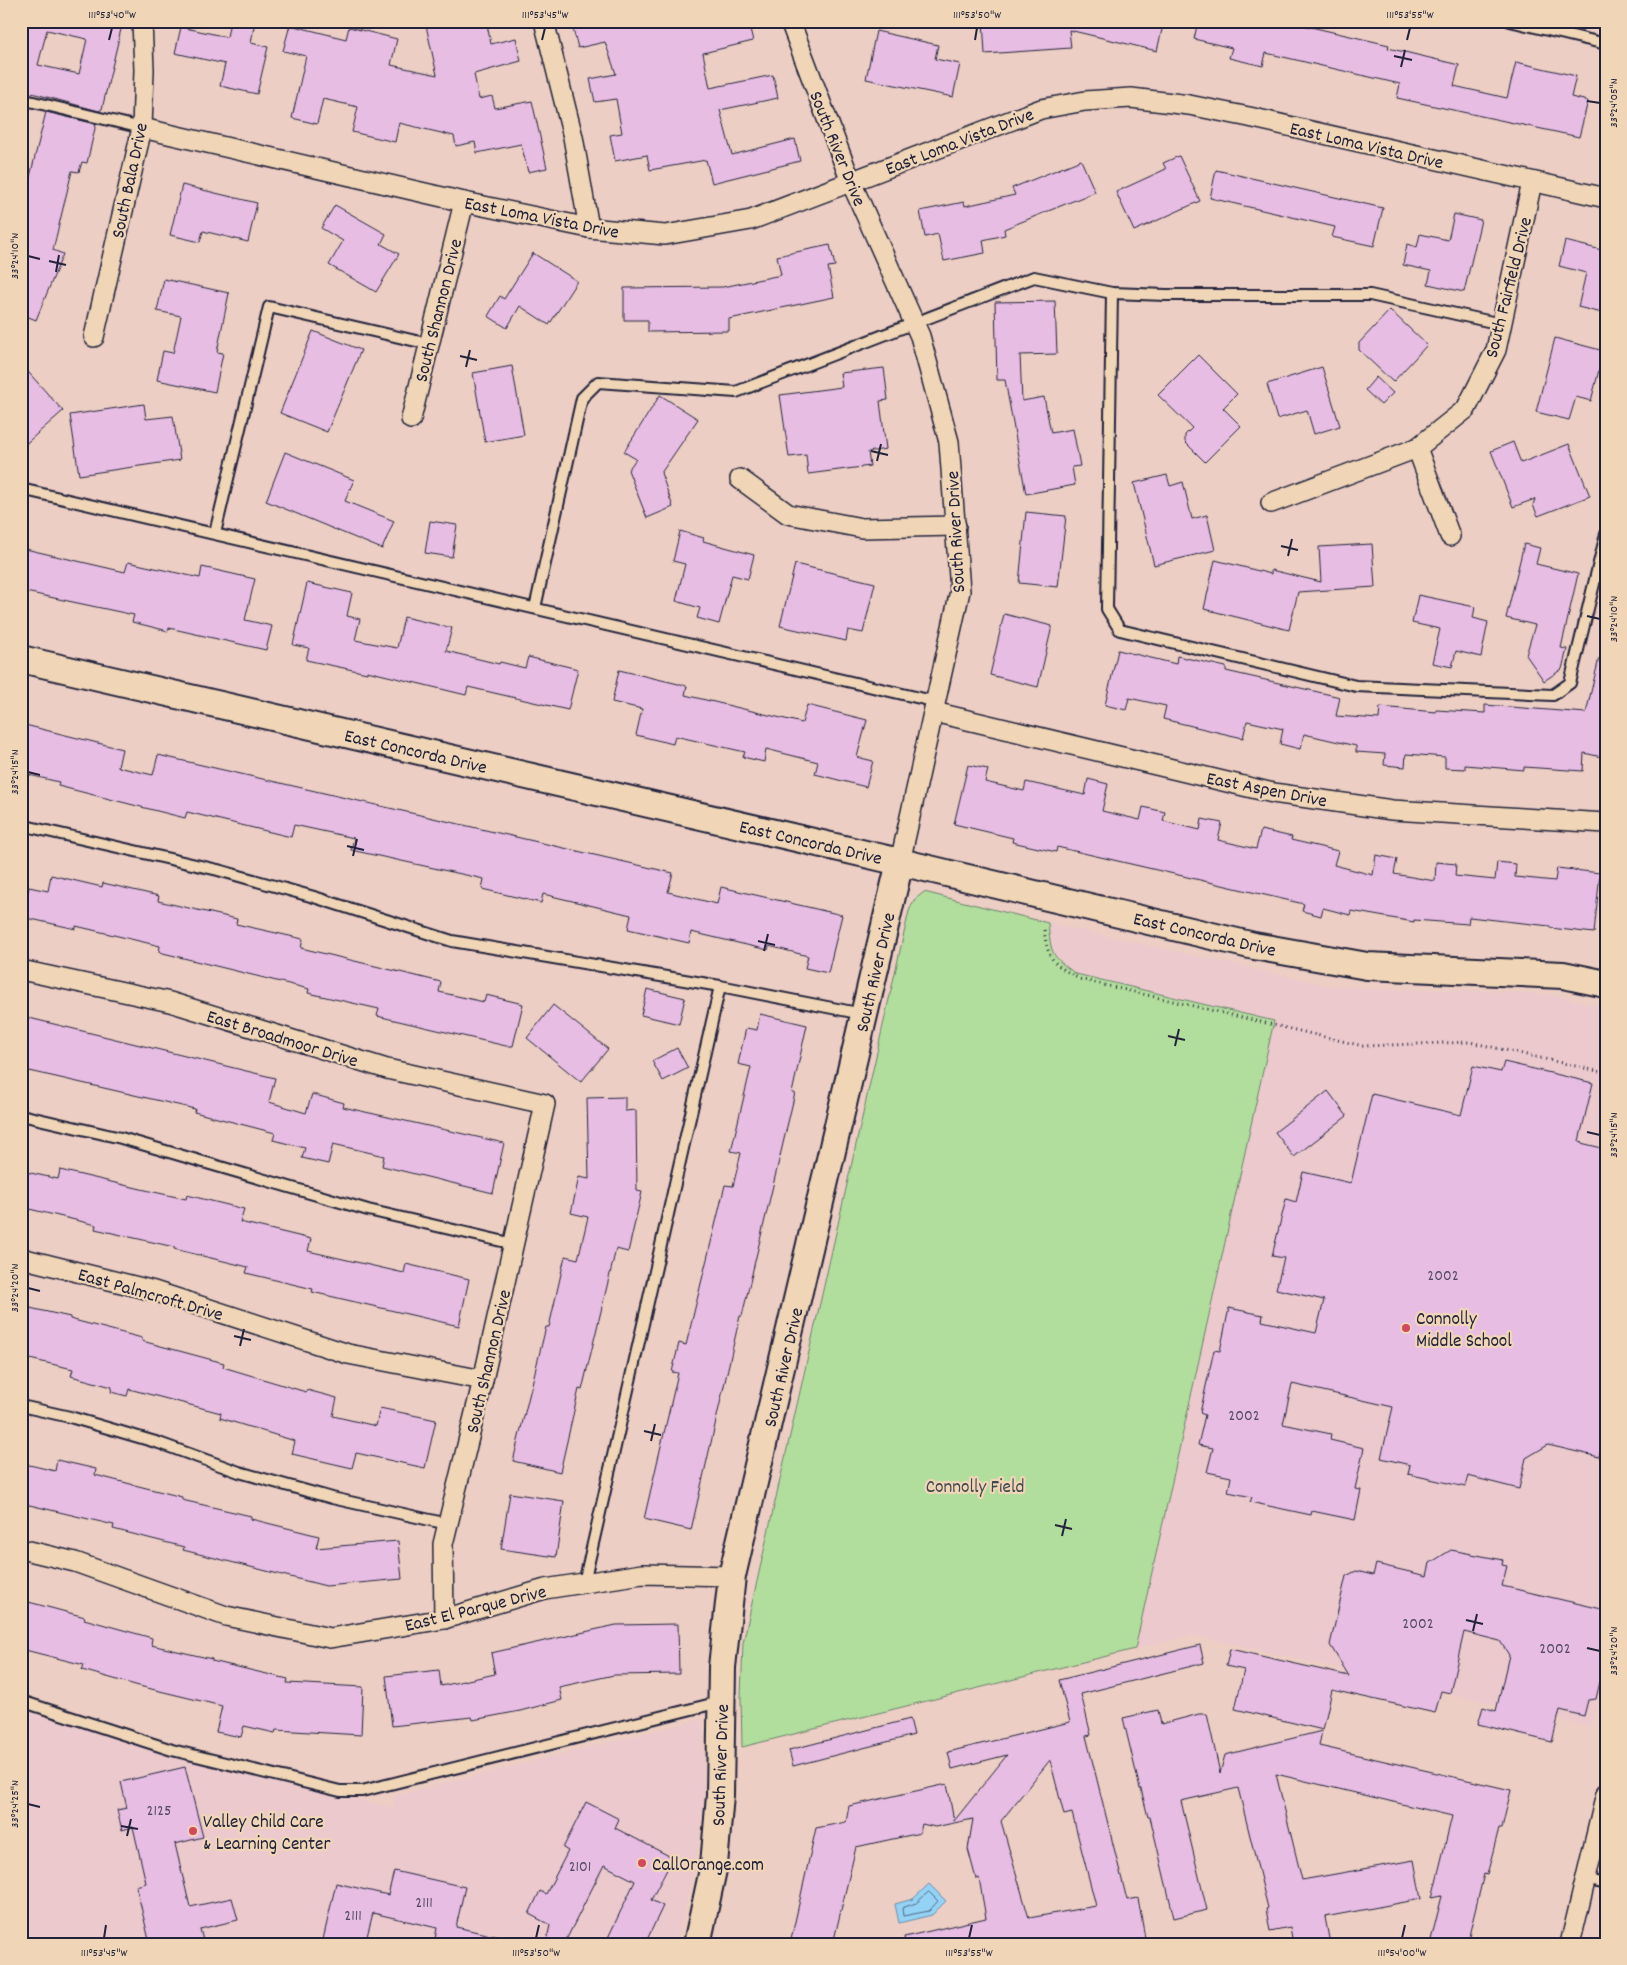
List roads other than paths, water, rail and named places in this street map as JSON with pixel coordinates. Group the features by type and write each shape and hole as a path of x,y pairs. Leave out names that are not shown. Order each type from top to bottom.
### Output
{"street":[{"name":"South Bala Drive","path":"94,337 142,128 144,70 142,21"},
{"path":"544,21 573,137 589,228"},
{"name":"South River Drive","path":"697,1944 714,1865 720,1795 722,1667 732,1576 900,862 960,591 949,442 920,336 851,182 790,21"},
{"name":"East Loma Vista Drive","path":"142,128 464,202 589,228 665,235 751,220 1041,108 1085,101 1132,98 1189,105 1249,116 1606,198"},
{"name":"South Fairfield Drive","path":"1271,503 1417,448 1466,409 1496,350 1532,182"},
{"name":"South Shannon Drive","path":"411,419 464,202"},
{"path":"1417,448 1450,536"},
{"path":"740,479 788,514 862,528 956,526"},
{"name":"East Concorda Drive","path":"21,659 900,862 1254,946 1367,966 1563,974 1606,984"},
{"name":"East Aspen Drive","path":"935,707 1273,793 1392,810 1606,823"},
{"name":"East Broadmoor Drive","path":"21,970 170,1002 387,1069 545,1104"},
{"name":"South Shannon Drive","path":"444,1619 443,1544 483,1380 545,1104"},
{"name":"East Palmcroft Drive","path":"21,1258 154,1291 348,1354 483,1380"},
{"name":"East El Parque Drive","path":"21,1549 75,1562 226,1616 330,1638 444,1619 545,1589 642,1574 732,1576"},
{"path":"1570,1944 1606,1794"}],"lane":[{"path":"1510,21 1606,44"},
{"path":"21,99 142,128"},
{"path":"535,608 582,398 598,382 736,392 913,322 1034,277 1112,293 1166,295 1370,295 1501,324"},
{"path":"1112,293 1107,609 1120,630 1356,686 1553,695 1570,683 1606,534"},
{"path":"215,533 270,307 429,344"},
{"path":"21,489 535,608 935,707"},
{"path":"21,825 218,870 314,897 452,941 720,986 864,1014"},
{"path":"584,1583 720,986"},
{"path":"21,1115 121,1138 368,1210 514,1244"},
{"path":"21,1406 70,1417 159,1444 240,1472 332,1498 448,1524"},
{"path":"21,1701 172,1750 340,1790 362,1791 721,1702"},
{"path":"1585,1879 1606,1884"}],"water":[{"path":"929,1884 946,1901 932,1915 899,1923 895,1904 913,1899"}],"place":[{"name":"Connolly Middle School","path":"1406,1328"},
{"name":"Valley Child Care & Learning Center","path":"193,1831"},
{"name":"CallOrange.com","path":"642,1863"}],"park label":[{"name":"Connolly Field","path":"975,1485"}]}
